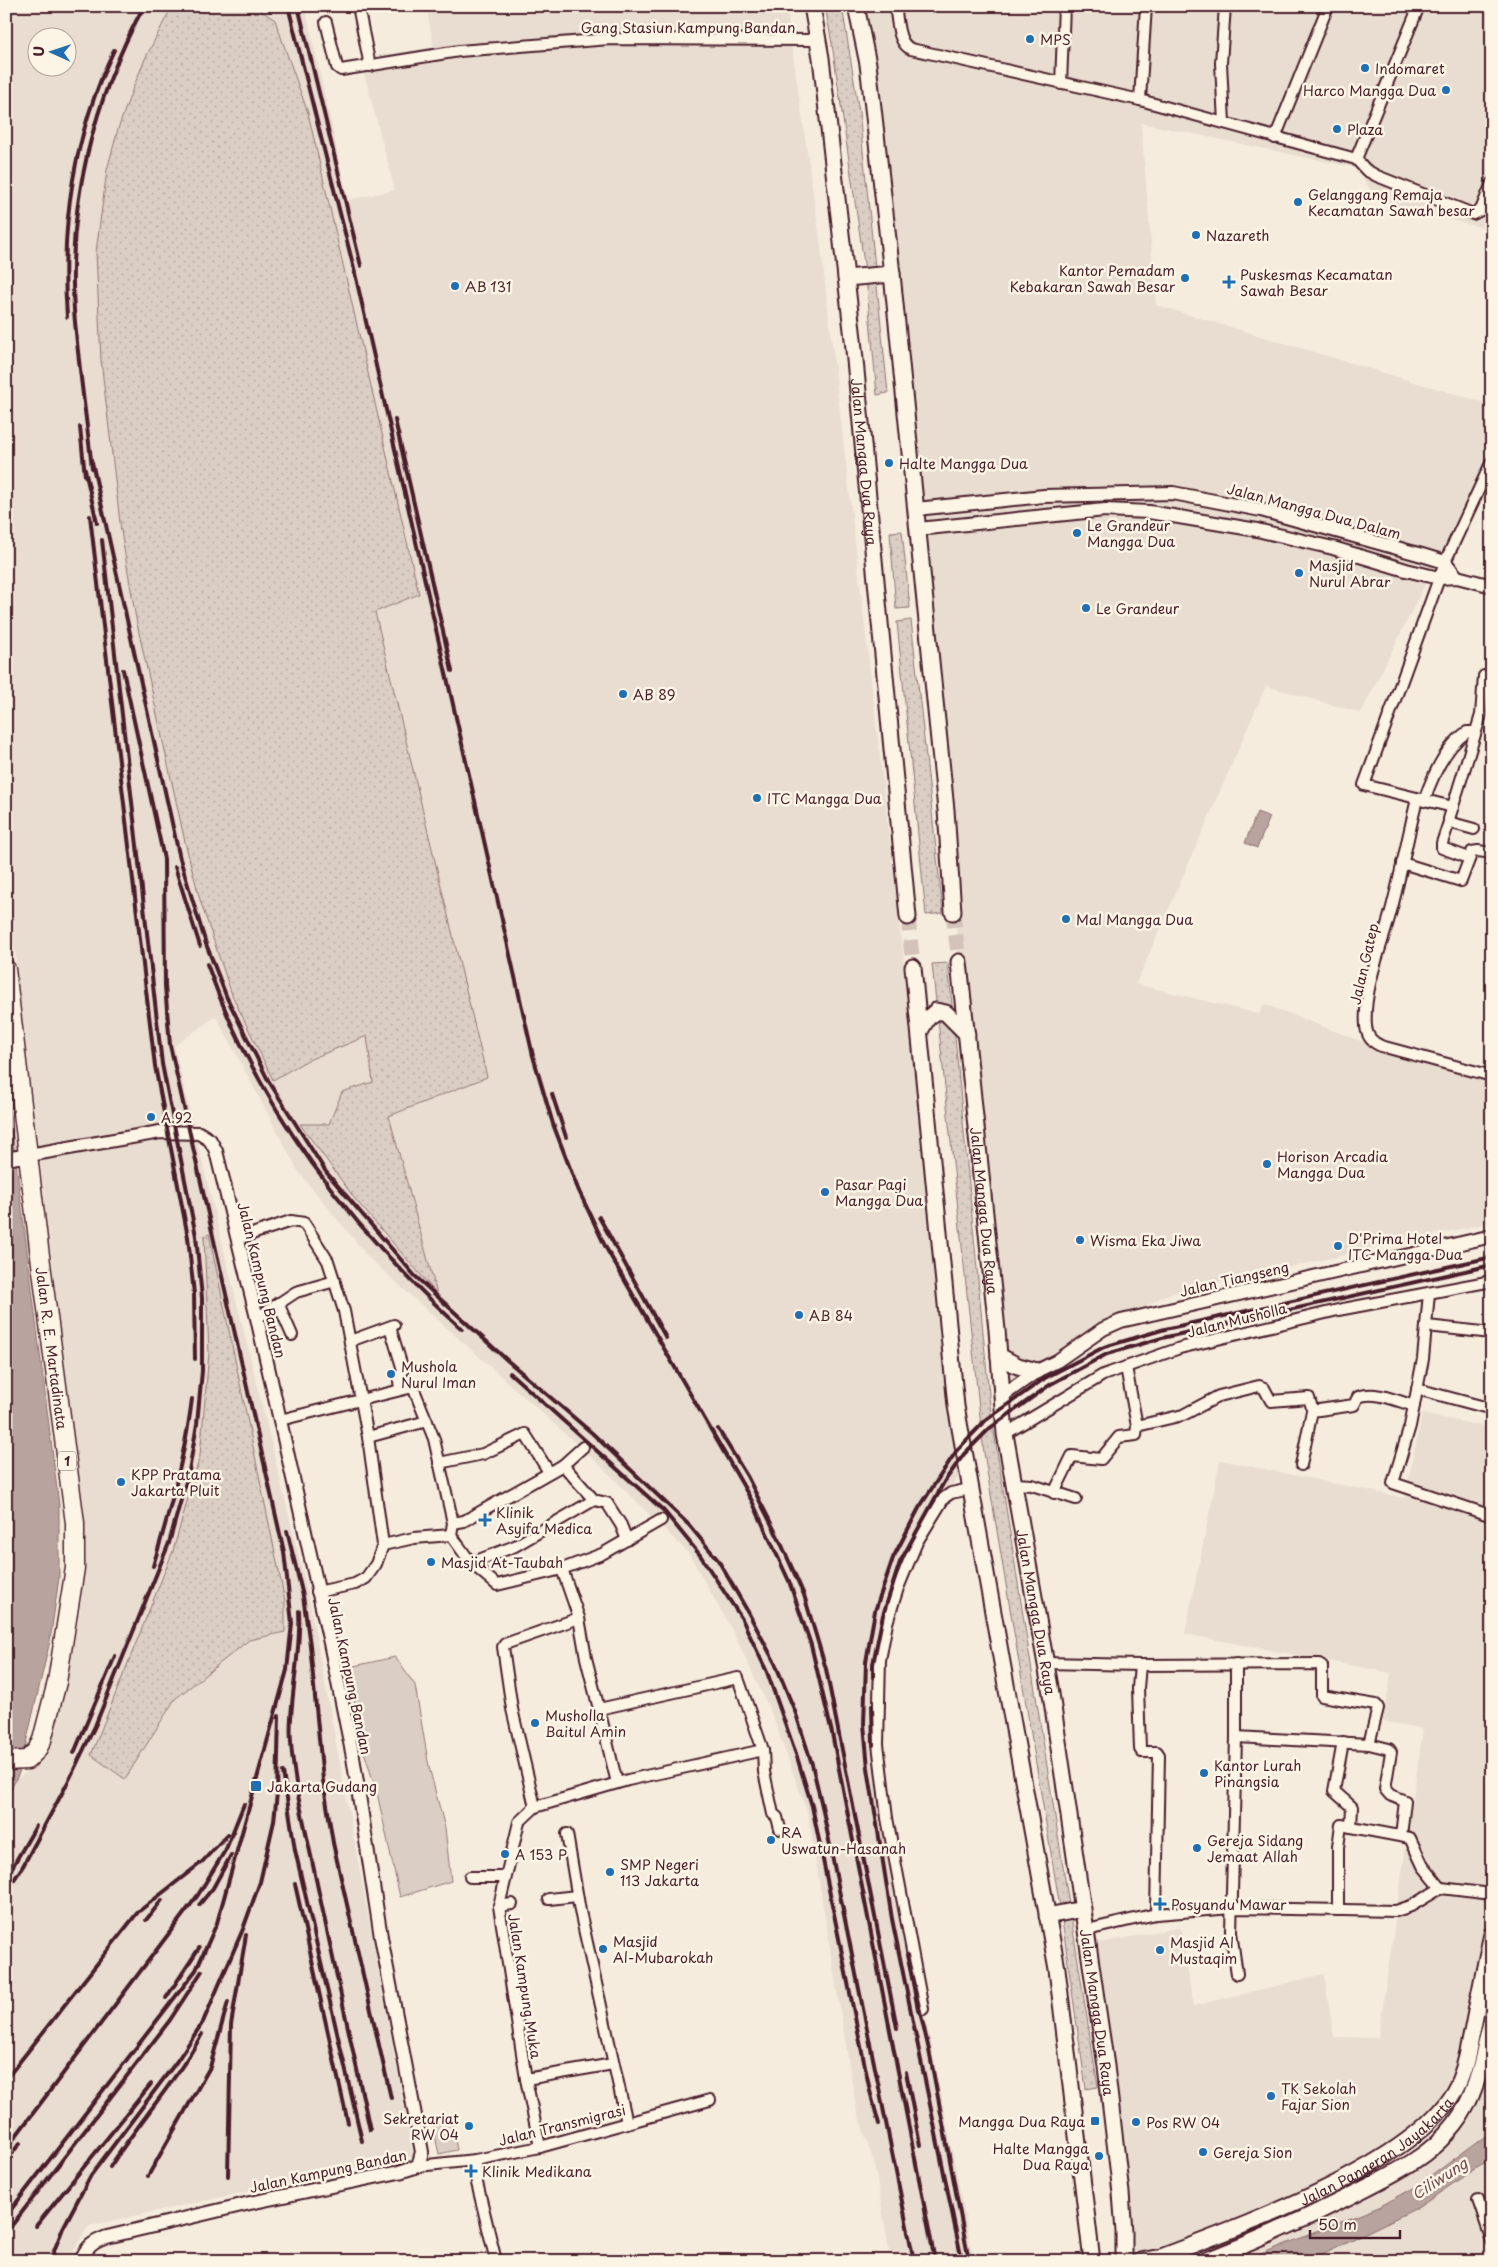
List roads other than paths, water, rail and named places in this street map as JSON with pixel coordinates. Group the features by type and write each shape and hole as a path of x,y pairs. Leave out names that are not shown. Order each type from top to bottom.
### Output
{"highway":[{"name":"Jalan R. E. Martadinata","path":"6,969 24,1155 75,1532 75,1568 55,1691 42,1740 37,1750 26,1760 6,1761"}],"main road":[{"name":"Jalan Mangga Dua Raya","path":"812,6 810,40 846,278 908,917"},
{"path":"856,6 868,64 892,274 946,810 953,912"},
{"path":"846,278 892,274"},
{"name":"Jalan Mangga Dua Raya","path":"959,962 999,1356 1005,1434 1045,1662 1106,2066 1121,2193 1124,2261"},
{"path":"913,967 956,1406 1057,1969 1092,2261"},
{"path":"920,1031 927,1019 936,1011 946,1013 967,1034"},
{"path":"999,1356 1018,1366 1037,1371"},
{"path":"1047,1916 1083,1909"},
{"name":"Jalan Pangeran Jayakarta","path":"1141,2261 1158,2258 1274,2212 1357,2173 1420,2132 1440,2112 1457,2086 1465,2065 1492,1934"},
{"name":"Jalan Pangeran Jayakarta","path":"1205,2261 1280,2231 1406,2167 1432,2148 1454,2125 1471,2097 1488,2048 1492,2018"},
{"path":"1274,2212 1280,2231"}],"street":[{"path":"358,6 370,66"},
{"path":"895,6 901,40 905,47 1062,84 1140,100 1356,159 1366,170 1377,176 1473,214 1481,210 1492,183"},
{"path":"1062,84 1064,6"},
{"path":"1140,100 1146,6"},
{"path":"1224,123 1221,62 1225,6"},
{"path":"1275,138 1328,6"},
{"path":"1356,159 1419,6"},
{"name":"Gang Stasiun Kampung Bandan","path":"326,22 338,70 459,51 610,39 810,40"},
{"path":"1453,807 1364,784 1445,562 1492,461"},
{"name":"Jalan Mangga Dua Dalam","path":"916,509 1044,496 1173,492 1261,510 1445,562"},
{"path":"918,529 1105,510 1149,512 1257,530 1333,548 1439,578 1457,577 1492,586"},
{"path":"1445,562 1457,577"},
{"path":"1469,858 1442,848 1442,843 1471,751 1474,732 1481,715 1484,676"},
{"name":"Jalan Gatep","path":"1474,732 1467,732 1453,744 1435,771 1421,800 1402,863 1371,982 1367,1033 1374,1043 1381,1046 1492,1076"},
{"path":"1449,822 1474,829"},
{"path":"1402,863 1461,880 1472,852 1492,853"},
{"name":"Jalan Kampung Bandan","path":"6,1159 154,1133 199,1133 210,1140 216,1151 280,1420 353,1757 381,1936 422,2152 418,2166 94,2242 87,2249 81,2261"},
{"path":"237,1239 291,1221 304,1223 319,1245 335,1281 350,1341 368,1437 383,1545 376,1564 366,1578 355,1584 317,1592"},
{"name":"Jalan Tiangseng","path":"1002,1396 1103,1329 1121,1321 1492,1236"},
{"path":"256,1318 296,1292 335,1281"},
{"name":"Jalan Musholla","path":"1005,1434 1103,1375 1180,1348 1282,1323 1492,1281"},
{"path":"1429,1293 1427,1326 1414,1406 1393,1484 1492,1516"},
{"path":"278,1303 292,1334"},
{"path":"350,1341 392,1326 403,1370 400,1389"},
{"path":"1427,1326 1492,1332"},
{"path":"1054,1493 1072,1456 1101,1459 1119,1437 1136,1435 1137,1426 1126,1367"},
{"path":"1137,1426 1183,1415 1219,1396 1252,1386 1264,1388 1271,1401 1309,1398 1313,1411 1302,1465"},
{"path":"280,1420 413,1387 427,1420 439,1463 453,1523 451,1535 471,1563 497,1585 562,1569 602,1554 661,1520"},
{"path":"1417,1389 1492,1409"},
{"path":"1313,1411 1354,1405 1358,1397 1362,1395 1386,1397 1414,1406"},
{"path":"368,1437 427,1420"},
{"path":"439,1463 483,1454 525,1434 549,1472"},
{"path":"453,1523 464,1521 563,1465 583,1447"},
{"path":"563,1465 594,1500 607,1504 621,1525 627,1540"},
{"path":"1015,1484 1032,1485 1076,1499"},
{"path":"924,2009 886,1818 878,1744 880,1660 887,1623 898,1588 917,1542 944,1498 951,1493 970,1489"},
{"path":"471,1563 515,1546 594,1500"},
{"path":"383,1545 414,1538 451,1535"},
{"path":"562,1569 580,1618 586,1658 617,1783"},
{"path":"580,1618 505,1644 503,1647 512,1709 528,1784 536,1807 617,1783 763,1750"},
{"path":"1045,1662 1140,1665 1321,1664 1322,1696 1377,1706 1369,1744"},
{"path":"1236,1664 1232,1932 1238,1974"},
{"path":"1140,1665 1138,1688 1140,1749 1142,1752 1157,1752 1160,1755 1156,1914"},
{"path":"599,1710 738,1678 763,1750 764,1772 773,1814 777,1817 780,1829"},
{"path":"1236,1737 1343,1742 1369,1744 1385,1748 1391,1752 1385,1789 1390,1795 1406,1800 1401,1836"},
{"path":"1343,1742 1334,1791 1352,1806 1351,1827"},
{"name":"Jalan Kampung Muka","path":"536,1807 519,1822 499,1906 526,2080 540,2146"},
{"path":"1338,1910 1339,1828 1341,1825 1413,1840 1423,1866 1441,1888"},
{"path":"566,1834 577,1896 627,2123"},
{"path":"470,1877 505,1877"},
{"path":"1086,1930 1156,1914 1232,1908 1396,1911 1411,1906 1441,1888 1492,1894"},
{"path":"549,1899 577,1896"},
{"path":"499,1906 512,1904"},
{"path":"526,2080 613,2064"},
{"name":"Jalan Transmigrasi","path":"418,2166 475,2160 540,2146 682,2106 710,2100"},
{"path":"475,2160 477,2183 496,2261"},
{"path":"1478,2200 1492,2241"}],"water":[{"path":"1257,812 1270,817 1257,848 1245,843"},
{"path":"6,1082 59,1505 59,1578 50,1641 19,1773 6,1800"},
{"name":"Ciliwung","path":"1492,2131 1492,2160 1473,2170 1419,2207 1310,2260 1243,2261 1379,2207 1419,2185"}],"tunnel":[{"path":"953,912 959,962"},
{"path":"908,917 913,967"}],"railway":[{"path":"92,468 74,310 73,270 75,231 80,191 98,115 126,41 144,6"},
{"path":"288,6 354,269 533,1056 553,1124 578,1189 606,1248 752,1501 789,1581 811,1645 832,1733 935,2261"},
{"path":"298,6 361,266"},
{"path":"67,317 66,249 68,214 73,181 89,114 114,50"},
{"path":"395,420 452,671"},
{"path":"80,427 85,476"},
{"path":"92,462 180,859 206,944 227,998 268,1080 326,1172 415,1276 508,1361 592,1433 689,1525 718,1560 775,1663 796,1714 812,1764 822,1806 914,2261"},
{"path":"85,470 97,523"},
{"path":"90,516 155,1066 188,1237 194,1294 195,1359"},
{"path":"6,1892 23,1866 68,1782 95,1726 169,1543 189,1471 197,1424 202,1371 202,1298 196,1236 162,1064 102,540"},
{"path":"6,2216 196,1970 217,1923 287,1670 292,1623 284,1552 170,1045 165,986 164,859 123,670"},
{"path":"175,867 200,946"},
{"path":"207,964 228,1017 253,1068 281,1116 312,1163 345,1207 382,1249 462,1329"},
{"path":"552,1094 566,1137"},
{"path":"599,1217 666,1338"},
{"path":"962,2261 892,1919 868,1768 864,1724 866,1662 875,1611 893,1558 919,1508 957,1450 986,1420 1045,1378 1104,1347 1165,1329 1492,1257"},
{"path":"873,1678 873,1664 883,1615 900,1562 944,1482 964,1454 990,1428 1051,1384 1107,1354 1162,1338 1492,1265"},
{"path":"510,1373 664,1511 700,1555 742,1619 767,1672 812,1806 870,2091 879,2124"},
{"path":"153,1566 176,1483 192,1399"},
{"path":"718,1429 747,1476 780,1541 804,1595 826,1669 897,2028"},
{"path":"287,1531 303,1596 310,1645 323,1780 333,1843 391,2098"},
{"path":"299,1611 299,1638 291,1727 293,1764 297,1791 370,2130"},
{"path":"74,1753 115,1656"},
{"path":"872,1705 873,1745"},
{"path":"50,2261 63,2228 91,2175 177,2061 203,2022 243,1929 260,1882 274,1821 277,1793 279,1716"},
{"path":"283,1772 295,1850 362,2141"},
{"path":"6,2149 198,1895 226,1849 244,1804"},
{"path":"6,1878 36,1826"},
{"path":"6,2079 138,1912 202,1862 228,1834"},
{"path":"199,1905 213,1888 231,1855"},
{"path":"295,1884 348,2123"},
{"path":"146,1920 162,1900"},
{"path":"228,2176 231,2025 246,1935"},
{"path":"166,1998 199,1948"},
{"path":"907,1955 929,2050 969,2261"},
{"path":"6,2233 170,2020 202,1971"},
{"path":"148,2176 210,2067 228,2002"},
{"path":"110,2167 181,2068 202,2034"},
{"path":"906,2072 920,2145"},
{"path":"36,2226 151,2084"},
{"path":"6,2161 20,2143"}],"place":[{"name":"MPS","path":"1030,39"},
{"name":"Indomaret","path":"1365,68"},
{"name":"Harco Mangga Dua","path":"1446,90"},
{"name":"Plaza","path":"1337,129"},
{"name":"Gelanggang Remaja Kecamatan Sawah besar","path":"1298,202"},
{"name":"Nazareth","path":"1196,235"},
{"name":"Kantor Pemadam Kebakaran Sawah Besar","path":"1185,278"},
{"name":"Puskesmas Kecamatan Sawah Besar","path":"1229,282"},
{"name":"AB 131","path":"455,286"},
{"name":"Halte Mangga Dua","path":"889,463"},
{"name":"Le Grandeur Mangga Dua","path":"1077,533"},
{"name":"Masjid Nurul Abrar","path":"1299,573"},
{"name":"Le Grandeur","path":"1086,608"},
{"name":"AB 89","path":"623,694"},
{"name":"ITC Mangga Dua","path":"757,798"},
{"name":"Mal Mangga Dua","path":"1066,919"},
{"name":"A.92","path":"151,1117"},
{"name":"Horison Arcadia Mangga Dua","path":"1267,1164"},
{"name":"Pasar Pagi Mangga Dua","path":"825,1192"},
{"name":"Wisma Eka Jiwa","path":"1080,1240"},
{"name":"D'Prima Hotel ITC Mangga Dua","path":"1338,1246"},
{"name":"AB 84","path":"799,1315"},
{"name":"Mushola Nurul Iman","path":"391,1374"},
{"name":"KPP Pratama Jakarta Pluit","path":"121,1482"},
{"name":"Klinik Asyifa Medica","path":"485,1520"},
{"name":"Masjid At-Taubah","path":"431,1562"},
{"name":"Musholla Baitul Amin","path":"535,1723"},
{"name":"Kantor Lurah Pinangsia","path":"1204,1773"},
{"name":"Jakarta Gudang","path":"256,1786"},
{"name":"RA Uswatun-Hasanah","path":"771,1840"},
{"name":"Gereja Sidang Jemaat Allah","path":"1197,1848"},
{"name":"A 153 P","path":"505,1854"},
{"name":"SMP Negeri 113 Jakarta","path":"610,1872"},
{"name":"Posyandu Mawar","path":"1160,1904"},
{"name":"Masjid Al-Mubarokah","path":"603,1949"},
{"name":"Masjid Al Mustaqim","path":"1160,1950"},
{"name":"TK Sekolah Fajar Sion","path":"1271,2096"},
{"name":"Mangga Dua Raya","path":"1095,2121"},
{"name":"Pos RW 04","path":"1136,2122"},
{"name":"Sekretariat RW 04","path":"469,2126"},
{"name":"Gereja Sion","path":"1203,2152"},
{"name":"Halte Mangga Dua Raya","path":"1099,2156"},
{"name":"Klinik Medikana","path":"471,2171"}]}
